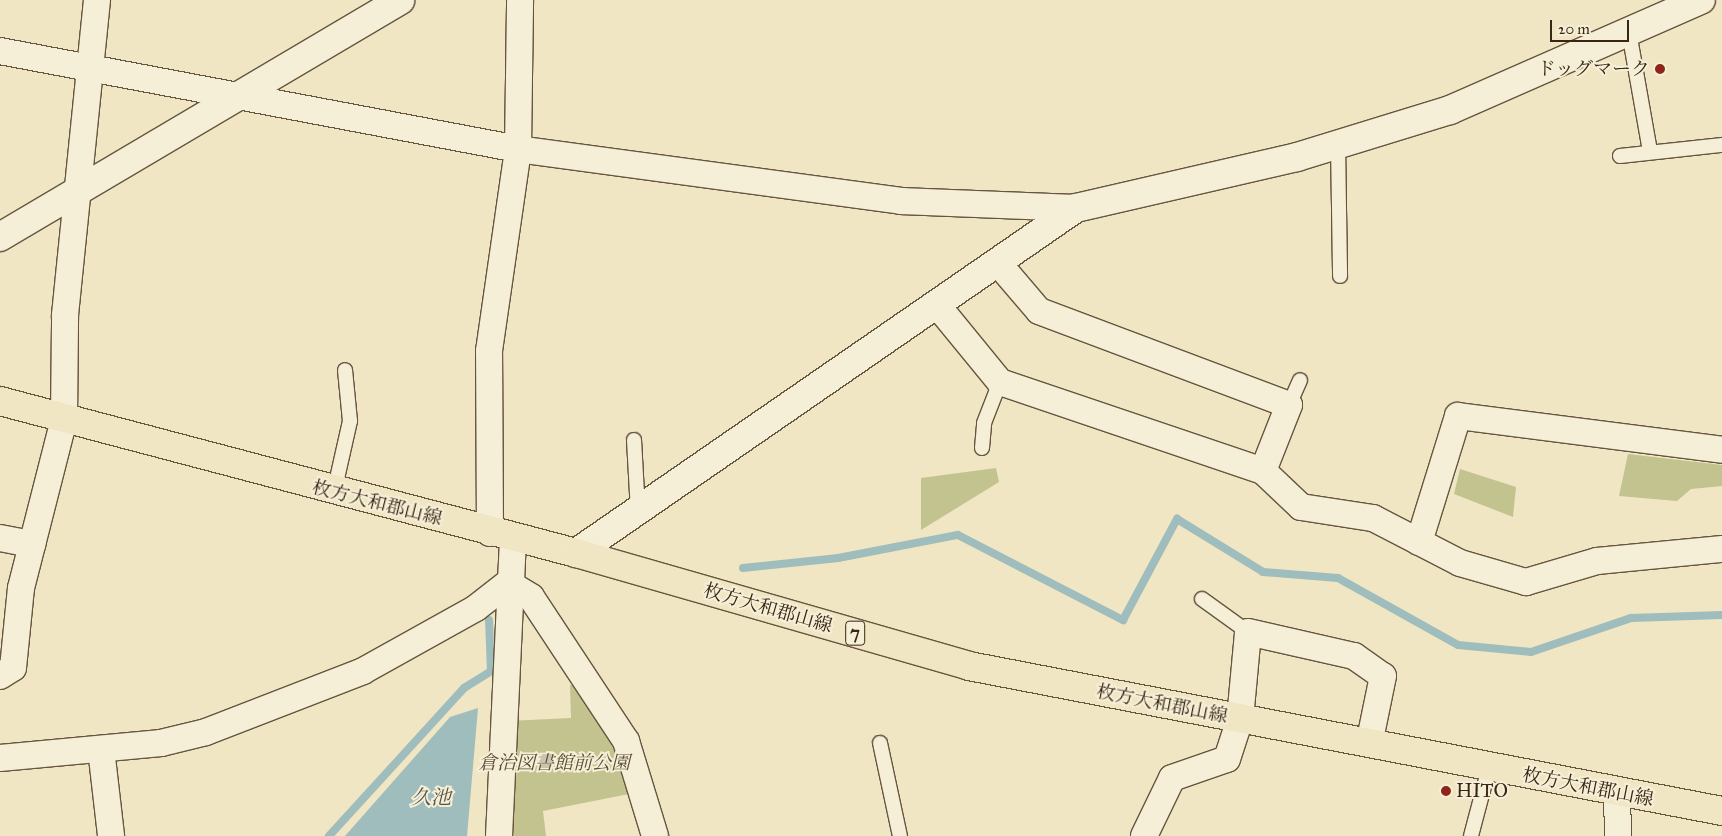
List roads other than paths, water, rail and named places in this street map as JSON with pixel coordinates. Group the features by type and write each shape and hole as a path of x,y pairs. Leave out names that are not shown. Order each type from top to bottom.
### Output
{"main road":[{"name":"枚方大和郡山線","path":"0,402 334,492 502,536 576,553 970,666 1617,793 1722,811"}],"street":[{"path":"0,676 12,668 21,588 64,419 64,315 75,194 92,67 97,0"},
{"path":"0,237 400,0"},
{"path":"499,836 508,583 502,536 489,352 518,149 520,0"},
{"path":"0,51 518,149 901,201 1076,208 1338,144 1450,110 1702,0"},
{"path":"576,553 1076,208"},
{"path":"998,263 1039,311 1290,405 1263,471"},
{"path":"937,305 1000,382 1263,471 1302,507 1373,518 1460,563 1526,582 1597,561 1722,549"},
{"path":"1419,542 1458,416 1722,450"},
{"path":"0,538 32,544"},
{"path":"0,758 160,743 206,732 363,671 476,608 508,583"},
{"path":"508,583 531,598 626,741 655,836"},
{"path":"1144,836 1172,778 1227,759 1240,719 1248,632 1354,656 1383,676 1369,744"},
{"path":"102,749 111,836"},
{"path":"1617,793 1618,836"}],"lane":[{"path":"1629,32 1650,151"},
{"path":"1338,144 1340,276"},
{"path":"1620,156 1650,151 1722,145"},
{"path":"334,492 350,421 345,370"},
{"path":"1290,405 1300,380"},
{"path":"982,448 984,424 1000,382"},
{"path":"634,440 638,512"},
{"path":"1202,599 1248,632"},
{"path":"880,743 900,836"},
{"path":"1471,836 1489,768"}],"water":[{"name":"久池","path":"478,708 467,836 345,836 450,717"}],"waterway":[{"path":"743,568 838,558 958,535 1123,620 1177,519 1263,572 1338,578 1458,645 1531,652 1631,618 1722,615"},
{"path":"329,836 464,688 491,671 489,620"}],"place":[{"name":"ドッグマーク","path":"1660,69"},
{"name":"HITO","path":"1446,791"}],"park label":[{"name":"倉治図書館前公園","path":"554,763"}]}
